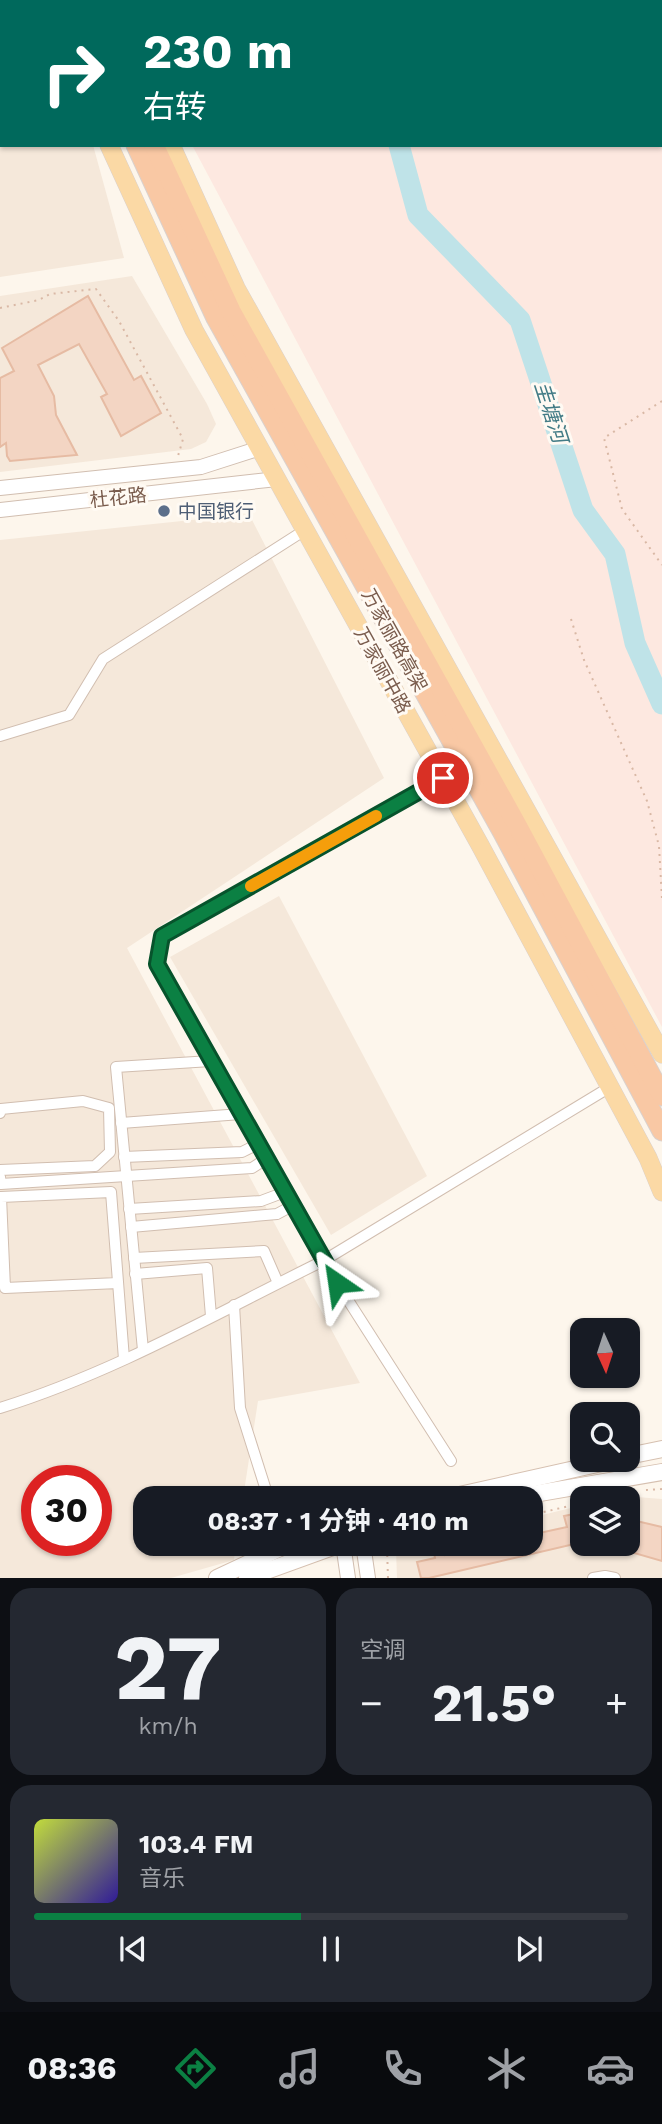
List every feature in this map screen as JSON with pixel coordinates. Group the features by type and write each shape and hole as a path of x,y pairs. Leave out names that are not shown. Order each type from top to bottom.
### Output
{"highway":[{"name":"万家丽路高架","path":"137,147 216,318 503,833 662,1131"},
{"name":"万家丽路高架","path":"155,147 231,311 517,825 662,1096"}],"main road":[{"name":"万家丽中路","path":"110,147 194,330 443,778 648,1158 662,1192"},
{"path":"172,147 236,288 662,1054"},
{"path":"640,1454 662,1449"},
{"path":"499,1486 570,1470"},
{"path":"543,1492 662,1472"},
{"path":"217,1578 265,1556"},
{"path":"247,1578 265,1556"}],"street":[{"name":"杜花路","path":"0,488 201,467 260,449"},
{"name":"杜花路","path":"0,510 277,479"},
{"path":"0,736 69,715 103,659 305,530"},
{"path":"443,778 162,936 157,964 323,1261 451,1461"},
{"path":"142,1350 116,1067 211,1061"},
{"path":"0,1408 50,1392 124,1359 323,1261 610,1087"},
{"path":"0,1113 1,1109 83,1101 109,1108 110,1152 95,1166 0,1170"},
{"path":"121,1123 241,1114"},
{"path":"124,1157 242,1152 258,1144"},
{"path":"1,1184 252,1168 266,1159"},
{"path":"0,1177 3,1288 118,1283"},
{"path":"1,1197 111,1192 124,1359"},
{"path":"129,1209 261,1201 285,1192"},
{"path":"131,1227 277,1214 292,1206"},
{"path":"134,1258 264,1251 278,1283"},
{"path":"206,1255 211,1316"},
{"path":"135,1274 207,1268"},
{"path":"234,1305 240,1408 265,1486"},
{"path":"344,1556 348,1578"},
{"path":"365,1556 368,1578"},
{"path":"593,1578 615,1578"}],"path":[{"path":"0,308 39,300 50,293 96,289 119,321 183,439 177,460"},
{"path":"662,401 604,438 622,509 662,565"},
{"path":"570,619 583,660 647,801 659,846 662,899"},
{"path":"640,1490 662,1489"},
{"path":"543,1512 570,1506"},
{"path":"387,1556 388,1578"}],"shaded area":[{"path":"0,147 94,147 124,258 0,277"},
{"path":"193,147 662,147 662,1027"},
{"path":"132,276 216,424 206,442 191,449 0,472 0,296"},
{"path":"249,514 384,778 127,948 360,1383 258,1401 245,1486 133,1486 133,1556 234,1556 234,1560 171,1578 0,1578 0,540"},
{"path":"279,896 427,1176 331,1235 170,957"},
{"path":"640,1497 662,1499 662,1578 397,1578 396,1556 543,1556 543,1515 570,1508 570,1556 640,1556"}],"building":[{"path":"88,296 134,380 141,376 161,413 121,436 101,397 107,394 79,344 38,365 54,396 56,415 77,455 10,461 6,443 0,447 0,378 14,371 2,348"},
{"path":"570,1515 570,1545 543,1551 543,1532 567,1527 564,1516"},
{"path":"640,1522 662,1527 662,1561 640,1555"},
{"path":"523,1556 421,1578 417,1562 435,1558"}],"waterway":[{"name":"圭塘河","path":"400,147 418,215 520,320 583,510 615,554 635,643 662,704"}],"slow traffic":[{"path":"251,886 376,816"}],"place":[{"name":"中国银行","path":"164,511"}],"route":[{"path":"337,1283 157,964 162,936 443,778"}]}
